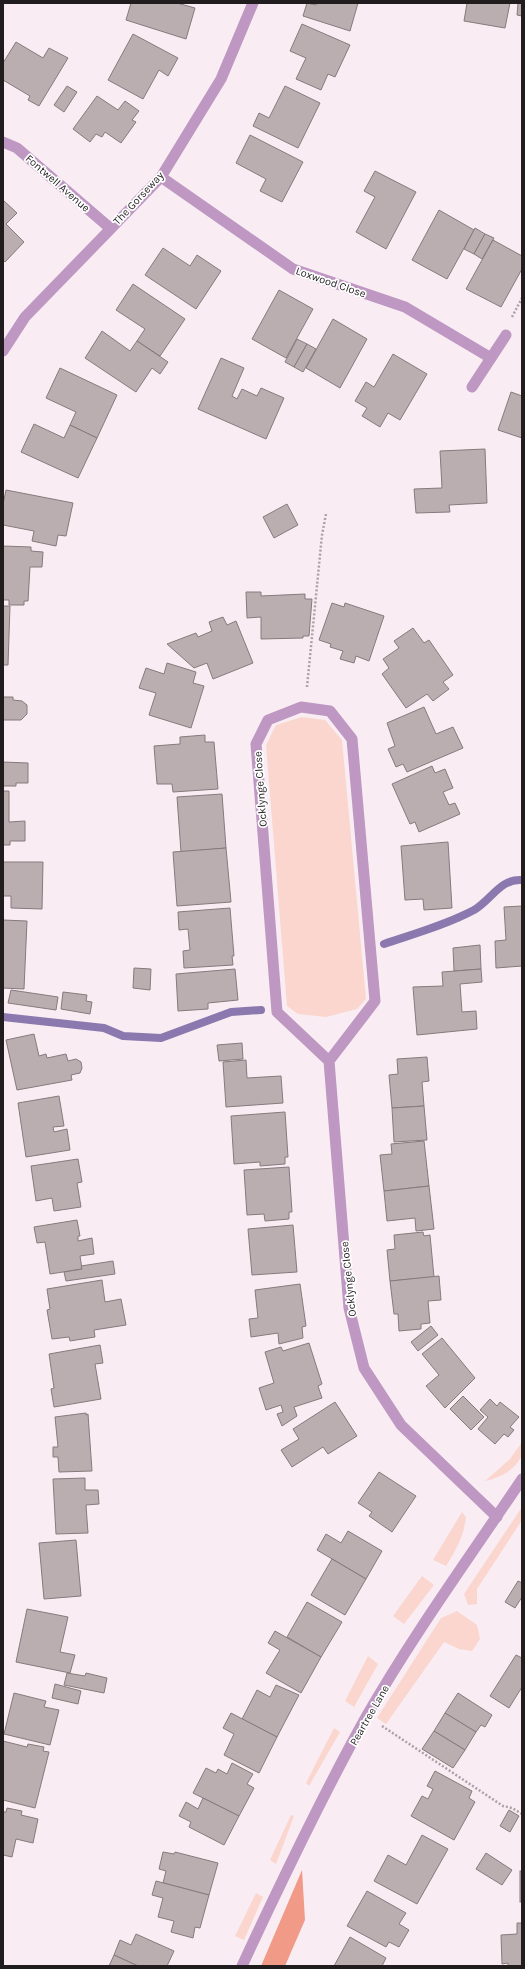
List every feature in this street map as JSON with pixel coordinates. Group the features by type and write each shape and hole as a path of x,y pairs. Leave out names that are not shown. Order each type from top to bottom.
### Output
{"street":[{"name":"The Gorseway","path":"3,351 25,317 161,177 221,79 253,3"},
{"name":"Fontwell Avenue","path":"3,142 17,148 110,228"},
{"name":"Loxwood Close","path":"161,177 293,269 405,307 491,358"},
{"path":"472,387 506,335"},
{"name":"Ocklynge Close","path":"329,1061 375,1001 352,739 330,711 301,707 268,720 256,744 277,1012 329,1061 349,1308 364,1368 402,1425 497,1517"},
{"name":"Peartree Lane","path":"242,1966 302,1837 367,1716 443,1594 522,1479"}],"path":[{"path":"301,707 307,691 322,535 326,514"},
{"path":"385,1728 503,1806 512,1808 522,1814"}],"shaded area":[{"path":"302,717 325,720 342,740 366,999 357,1009 326,1017 298,1014 287,1006 266,745 276,725"},
{"path":"522,1442 522,1455 518,1462 501,1476 485,1481 510,1459"},
{"path":"522,1507 522,1520 477,1589 477,1604 468,1605 464,1594"},
{"path":"462,1512 466,1517 461,1537 446,1566 433,1560"},
{"path":"422,1576 434,1585 404,1624 393,1616"},
{"path":"457,1611 477,1625 480,1639 472,1651 459,1649 444,1642 386,1724 377,1718 441,1618"},
{"path":"368,1656 378,1664 354,1707 345,1701"},
{"path":"334,1728 340,1732 309,1786 306,1783"},
{"path":"291,1815 294,1816 276,1864 270,1860"},
{"path":"302,1870 305,1920 285,1966 261,1966"},
{"path":"256,1893 263,1897 244,1940 235,1936"}],"building":[{"path":"131,3 177,3 195,8 186,39 126,20"},
{"path":"307,3 316,5 317,3 358,3 350,31 303,16"},
{"path":"467,3 510,3 505,28 464,21"},
{"path":"518,3 522,3 522,16 517,15"},
{"path":"302,24 350,45 335,77 328,74 321,90 296,79 306,58 290,51"},
{"path":"133,34 178,58 168,76 159,70 143,99 108,80"},
{"path":"16,42 43,58 49,48 68,58 39,106 28,100 30,96 3,80 3,63"},
{"path":"67,86 77,92 64,112 54,105"},
{"path":"285,86 320,103 298,148 253,126 259,113 269,118"},
{"path":"97,96 118,110 125,101 139,111 132,120 136,122 121,143 105,132 102,137 96,134 90,142 73,129"},
{"path":"250,135 303,162 282,202 260,191 266,179 236,163"},
{"path":"375,171 416,192 386,249 356,232 375,197 364,191"},
{"path":"3,200 17,213 6,224 24,242 5,262 3,260"},
{"path":"439,210 474,230 447,279 412,260"},
{"path":"475,228 485,234 474,254 464,249"},
{"path":"485,234 494,238 482,259 474,254"},
{"path":"493,240 522,256 522,269 501,307 466,289"},
{"path":"163,248 190,266 197,255 221,271 196,309 145,275"},
{"path":"133,284 185,319 160,356 137,341 145,329 116,310"},
{"path":"279,290 313,309 286,358 252,339"},
{"path":"333,319 367,339 340,388 306,368"},
{"path":"102,331 130,351 137,341 168,362 160,374 152,368 136,392 85,358"},
{"path":"297,339 307,344 294,367 285,362"},
{"path":"307,344 316,349 303,372 294,367"},
{"path":"393,354 427,374 400,420 388,413 380,427 362,416 367,408 355,401 366,382 374,387"},
{"path":"221,358 244,368 232,396 237,399 242,389 257,396 261,388 284,398 266,439 198,409"},
{"path":"60,368 117,395 97,438 70,425 76,412 46,398"},
{"path":"511,392 522,396 522,438 498,430"},
{"path":"34,424 64,438 70,425 97,438 78,478 21,452"},
{"path":"485,449 487,503 449,505 450,512 416,513 414,489 442,488 440,451"},
{"path":"6,490 73,503 66,536 58,535 56,546 32,541 34,531 3,525 3,504"},
{"path":"287,504 298,525 274,538 263,517"},
{"path":"3,546 31,547 31,551 43,552 42,567 30,567 28,601 24,601 24,605 9,605 9,600 3,600"},
{"path":"246,592 261,592 261,596 305,594 305,599 312,599 309,636 303,636 303,638 261,639 261,617 247,618"},
{"path":"332,603 344,607 345,603 384,616 369,661 356,656 354,663 340,659 343,651 330,647 331,644 319,640"},
{"path":"3,606 10,606 8,665 3,665"},
{"path":"223,617 227,625 236,621 253,663 213,679 207,663 194,668 167,644 196,633 198,637 212,631 209,622"},
{"path":"413,628 424,643 429,640 453,675 443,682 449,689 433,701 427,694 406,708 382,674 389,668 383,659 399,648 394,641"},
{"path":"167,663 196,672 193,683 204,686 191,728 149,715 156,693 139,688 146,668 164,674"},
{"path":"3,697 13,697 13,700 22,701 27,705 27,714 21,720 3,720"},
{"path":"424,707 436,734 453,727 463,748 407,772 403,764 396,767 388,749 395,746 387,723"},
{"path":"205,735 205,742 214,742 218,789 173,792 172,784 157,784 154,746 180,744 180,737"},
{"path":"3,762 28,763 28,783 16,783 16,786 3,786"},
{"path":"432,766 435,773 445,769 453,788 443,792 449,805 455,803 460,814 419,832 415,822 410,824 392,784"},
{"path":"3,791 9,791 9,822 25,821 25,841 10,841 10,845 3,845"},
{"path":"222,794 226,848 181,852 177,797"},
{"path":"448,842 452,908 424,910 423,899 405,900 401,846"},
{"path":"226,848 231,902 177,906 173,852"},
{"path":"3,862 43,862 42,909 11,908 11,896 3,896"},
{"path":"522,906 522,966 496,968 495,941 506,940 504,907"},
{"path":"230,908 234,956 232,956 233,965 184,968 183,951 190,950 188,929 179,930 178,912"},
{"path":"3,920 27,921 24,989 3,988"},
{"path":"480,945 481,969 454,971 453,948"},
{"path":"134,968 151,969 150,990 133,988"},
{"path":"235,969 238,1000 208,1003 208,1009 178,1011 176,974"},
{"path":"481,969 482,982 460,984 462,1012 476,1011 477,1029 417,1035 413,987 443,986 442,972"},
{"path":"11,990 58,997 56,1010 8,1003"},
{"path":"63,992 87,995 86,1001 92,1002 90,1014 61,1009"},
{"path":"34,1034 39,1056 46,1054 47,1058 66,1054 68,1061 76,1059 81,1062 82,1068 80,1073 71,1075 72,1080 17,1090 6,1040"},
{"path":"242,1043 243,1059 219,1061 217,1045"},
{"path":"427,1057 429,1081 422,1082 424,1106 392,1108 389,1075 398,1074 397,1059"},
{"path":"246,1060 247,1078 281,1076 283,1103 226,1107 223,1062"},
{"path":"59,1096 64,1126 53,1127 54,1132 67,1129 70,1150 26,1157 18,1103"},
{"path":"424,1106 427,1140 394,1142 392,1108"},
{"path":"285,1112 288,1157 285,1157 285,1164 260,1166 260,1162 234,1164 231,1116"},
{"path":"424,1141 429,1186 384,1191 380,1155 392,1154 391,1144"},
{"path":"78,1159 82,1182 77,1183 81,1207 54,1211 52,1198 36,1201 31,1166"},
{"path":"289,1167 292,1212 289,1212 289,1219 265,1221 264,1214 247,1215 244,1170"},
{"path":"429,1186 434,1229 416,1231 415,1218 387,1221 384,1191"},
{"path":"77,1220 80,1236 78,1236 78,1241 92,1238 94,1254 80,1256 82,1269 50,1274 45,1242 37,1243 34,1227"},
{"path":"293,1225 297,1272 252,1275 248,1229"},
{"path":"423,1232 424,1236 430,1235 434,1277 390,1281 387,1250 395,1249 394,1235"},
{"path":"113,1261 115,1274 66,1281 64,1272 82,1269 81,1266"},
{"path":"439,1276 441,1300 428,1301 430,1323 421,1324 421,1329 399,1331 398,1314 394,1314 390,1281"},
{"path":"102,1280 105,1302 121,1299 126,1325 94,1330 95,1337 70,1341 69,1337 52,1339 47,1310 50,1309 47,1289"},
{"path":"300,1284 306,1326 302,1327 303,1338 279,1344 278,1333 251,1337 249,1319 258,1318 255,1290"},
{"path":"431,1326 438,1335 418,1351 411,1342"},
{"path":"442,1338 475,1378 445,1408 426,1386 439,1375 422,1354"},
{"path":"309,1343 322,1384 318,1386 322,1398 294,1407 297,1416 282,1426 277,1414 283,1412 281,1405 266,1410 259,1388 274,1383 265,1352 281,1347 283,1351"},
{"path":"100,1345 103,1363 95,1364 101,1399 54,1407 51,1389 54,1388 49,1354"},
{"path":"463,1396 484,1417 471,1430 450,1409"},
{"path":"490,1399 497,1406 500,1402 519,1417 510,1427 514,1430 508,1437 504,1434 495,1444 478,1429 488,1417 480,1410"},
{"path":"335,1402 357,1436 328,1454 323,1447 292,1467 281,1450 299,1439 293,1429"},
{"path":"86,1413 86,1415 88,1414 92,1471 59,1472 58,1457 53,1457 53,1447 58,1447 55,1417"},
{"path":"379,1472 416,1496 392,1532 369,1516 372,1512 358,1503"},
{"path":"85,1478 85,1490 98,1490 99,1504 86,1505 88,1533 56,1534 53,1479"},
{"path":"348,1531 382,1551 366,1579 317,1550 326,1534 341,1543"},
{"path":"76,1540 81,1596 44,1599 39,1543"},
{"path":"332,1559 366,1579 345,1615 311,1595"},
{"path":"518,1581 522,1583 522,1597 515,1608 505,1602"},
{"path":"307,1602 342,1622 321,1657 287,1637"},
{"path":"27,1609 68,1617 60,1652 75,1655 70,1673 16,1662"},
{"path":"275,1631 321,1657 301,1693 266,1673 280,1650 268,1643"},
{"path":"516,1655 522,1658 522,1687 509,1708 490,1696"},
{"path":"67,1673 85,1676 86,1673 107,1678 104,1693 64,1685"},
{"path":"55,1684 81,1691 78,1704 52,1698"},
{"path":"276,1685 299,1695 277,1737 242,1719 257,1690 270,1697"},
{"path":"14,1693 46,1701 44,1707 59,1710 50,1745 4,1734"},
{"path":"458,1693 492,1715 485,1727 481,1725 476,1732 445,1713"},
{"path":"231,1713 277,1737 259,1773 224,1755 234,1734 223,1728"},
{"path":"445,1713 476,1732 465,1750 434,1731"},
{"path":"434,1731 465,1750 453,1768 422,1749"},
{"path":"3,1741 27,1747 28,1744 44,1747 43,1751 49,1752 35,1808 3,1800"},
{"path":"232,1763 253,1774 247,1784 254,1788 239,1816 193,1793 206,1768 216,1773 218,1769 227,1774"},
{"path":"435,1771 472,1791 469,1798 475,1802 454,1840 411,1816 422,1796 428,1799 433,1789 427,1786"},
{"path":"203,1798 239,1816 224,1845 189,1827 191,1822 179,1816 186,1802 198,1809"},
{"path":"7,1808 22,1811 21,1815 38,1819 33,1843 16,1839 12,1857 3,1855 3,1812 6,1812"},
{"path":"509,1810 519,1816 510,1832 500,1826"},
{"path":"422,1835 448,1849 417,1904 374,1881 388,1855 406,1865"},
{"path":"163,1852 174,1854 175,1852 218,1863 209,1895 163,1883 166,1871 159,1869"},
{"path":"486,1853 512,1870 502,1885 476,1869"},
{"path":"520,1871 522,1871 522,1902 520,1902"},
{"path":"156,1881 209,1895 200,1928 195,1927 193,1938 171,1932 174,1921 158,1917 163,1898 152,1895"},
{"path":"367,1891 406,1913 399,1924 409,1930 399,1947 389,1942 386,1947 347,1926"},
{"path":"517,1923 522,1923 522,1966 508,1966 508,1963 502,1964 501,1935 517,1934"},
{"path":"136,1934 174,1951 167,1966 138,1966 114,1955 120,1940 131,1945"},
{"path":"350,1937 386,1958 382,1966 334,1966"},
{"path":"114,1955 138,1966 109,1966"}],"waterway":[{"path":"384,944 429,929 474,910 496,890 508,882 522,880"},
{"path":"3,1017 104,1028 123,1036 161,1038 231,1012 261,1010"}]}
